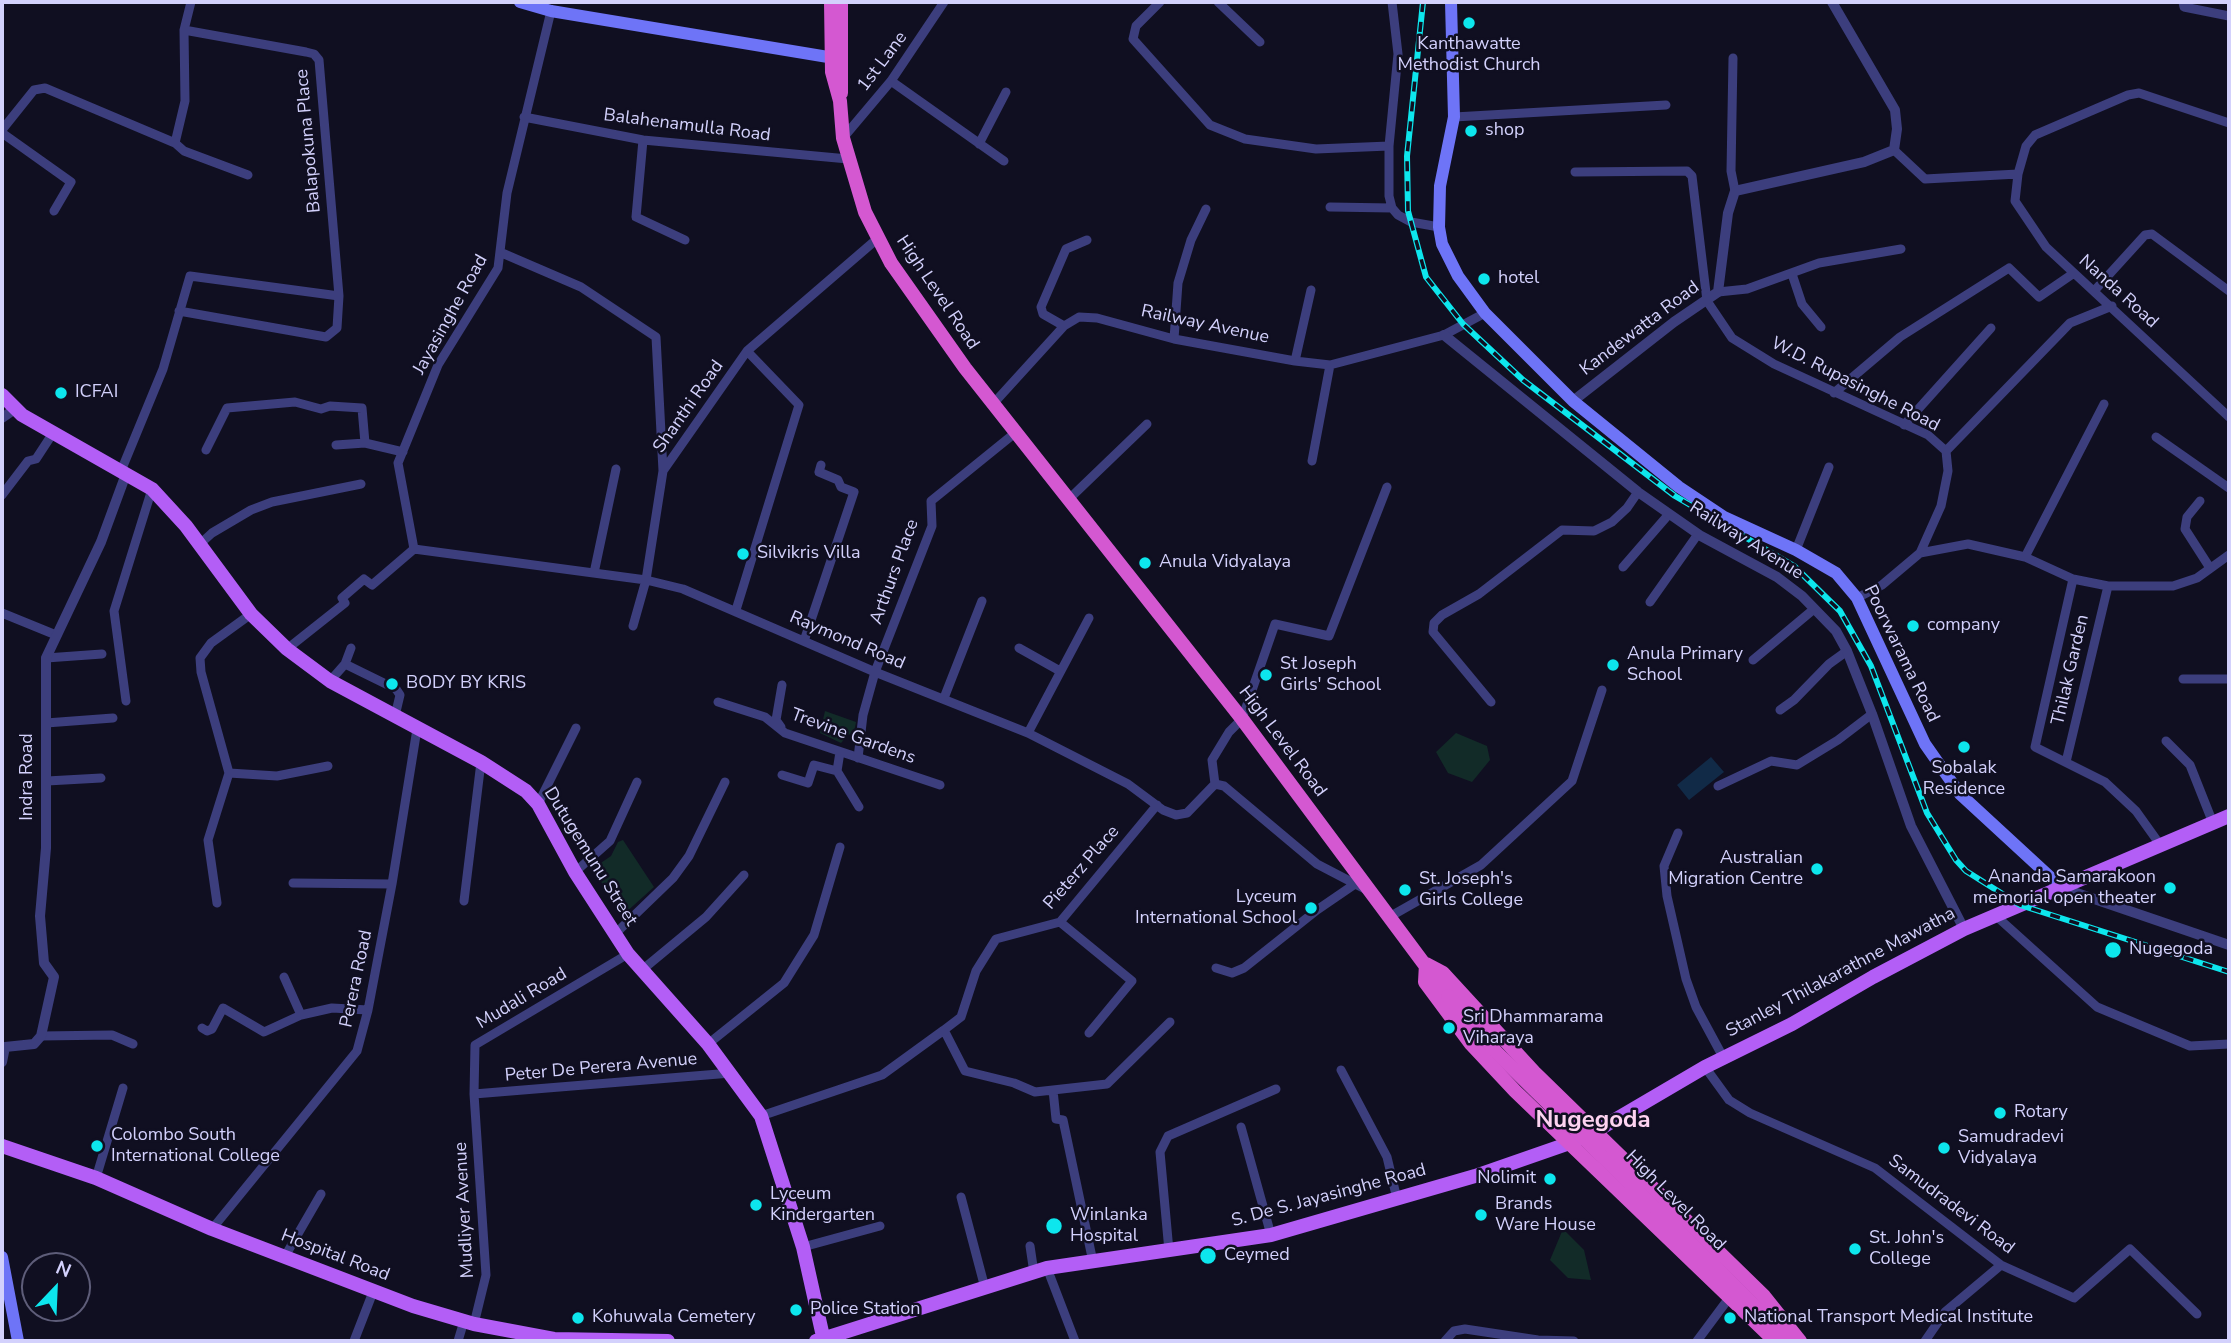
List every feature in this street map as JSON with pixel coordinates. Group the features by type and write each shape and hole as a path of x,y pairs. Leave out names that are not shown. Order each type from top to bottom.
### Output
{"highway":[{"name":"High Level Road","path":"831,2 843,138 864,212 891,263 1015,433 1242,719 1448,996 1496,1052 1791,1341"},
{"name":"High Level Road","path":"838,59 841,2"},
{"path":"1775,1341 1612,1186 1562,1146 1471,1044 1425,982 1426,964 1443,973 1534,1072 1764,1296 1800,1341"},
{"path":"1515,1091 1534,1072"},
{"path":"1612,1186 1631,1164"}],"main road":[{"path":"520,2 551,11 838,59"},
{"name":"Poorwarama Road","path":"1451,2 1454,117 1440,186 1439,227 1442,244 1458,276 1485,313 1573,401 1679,487 1724,517 1796,550 1836,573 1857,598 1925,744 1960,794 2062,888"},
{"name":"Dutugemunu Street","path":"2,395 15,409 53,433 152,489 200,544 251,614 287,649 330,681 481,762 526,790 538,804 575,872 628,954 708,1044 761,1116 803,1247 824,1341"},
{"name":"Stanley Thilakarathne Mawatha","path":"1562,1146 1596,1131 1723,1057 1793,1024 1872,976 1964,929 2229,816"},
{"name":"Hospital Road","path":"2,1146 96,1178 212,1229 373,1292 469,1323 553,1340 668,1341"},
{"name":"S. De S. Jayasinghe Road","path":"824,1341 1041,1270 1271,1236 1562,1146"},
{"path":"2,1266 18,1341"},
{"path":"816,1341 824,1341"}],"street":[{"path":"175,144 185,101 184,30 191,2"},
{"name":"1st Lane","path":"843,138 891,81 944,2"},
{"path":"1160,2 1136,26 1133,39 1210,125 1245,139 1317,149 1389,146"},
{"path":"1218,2 1260,42"},
{"path":"1392,2 1398,54 1389,146 1389,196 1392,208"},
{"path":"1832,2 1859,43 1895,110 1897,129 1894,150"},
{"path":"2183,2 2184,7 2229,16"},
{"name":"Jayasinghe Road","path":"414,549 398,463 438,365 498,268 502,253 507,193 551,11"},
{"name":"Balapokuna Place","path":"179,311 326,337 337,328 339,296 319,60 314,54 306,52 184,30"},
{"path":"1734,58 1731,172 1735,191 1864,162 1894,150"},
{"path":"891,81 1004,161"},
{"path":"54,211 71,182 2,131 34,90 45,88 175,144 184,151 248,175"},
{"path":"979,144 1006,92"},
{"name":"Nanda Road","path":"2229,123 2139,93 2128,95 2035,135 2026,146 2018,174 2015,201 2027,224 2046,247 2229,417"},
{"path":"1454,117 1666,105"},
{"name":"Balahenamulla Road","path":"524,117 643,140 848,159"},
{"path":"643,140 636,217 685,240"},
{"path":"1894,150 1925,179 2018,174"},
{"path":"1574,172 1687,171 1692,176 1707,301"},
{"name":"Kandewatta Road","path":"1573,401 1674,321 1718,292 1728,213 1735,191"},
{"path":"1329,207 1392,208 1411,222 1439,227"},
{"path":"1174,338 1178,283 1191,240 1206,209"},
{"path":"2095,290 2145,235 2152,234 2229,291"},
{"name":"Shanthi Road","path":"663,471 747,351 877,239"},
{"path":"993,404 1064,326 1043,314 1041,307 1066,249 1087,240"},
{"path":"1718,292 1747,289 1819,264 1900,249"},
{"name":"Shanthi Road","path":"502,253 582,287 656,337 663,471"},
{"path":"1834,393 1900,337 2009,268 2039,297 2074,273"},
{"path":"1792,274 1802,304 1821,327"},
{"path":"124,472 163,369 190,276 339,296"},
{"path":"1295,361 1311,290"},
{"name":"W.D. Rupasinghe Road","path":"1707,301 1732,338 1774,364 1928,435 1946,451 1948,471 1941,506 1920,553"},
{"path":"1946,451 2070,323 2112,306"},
{"name":"Railway Avenue","path":"1064,326 1079,317 1097,318 1174,338 1330,365 1444,335 1485,313"},
{"path":"1903,425 1991,328"},
{"name":"Railway Avenue","path":"1444,335 1638,492 1698,534 1777,577 1836,631 1847,651 1872,714 1911,825 1964,929"},
{"path":"736,610 799,405 747,351"},
{"path":"1311,461 1330,365"},
{"path":"206,450 227,408 295,402 321,409 330,405 362,408 365,443"},
{"path":"2025,557 2105,404"},
{"path":"2,418 15,409"},
{"path":"1068,500 1147,424"},
{"path":"2,495 28,461 36,460 53,433"},
{"name":"Arthurs Place","path":"858,758 863,715 875,672 932,526 931,501 1015,433"},
{"path":"2156,437 2229,488"},
{"path":"337,445 365,443 403,452"},
{"path":"804,641 854,492 841,487 838,480 819,472 821,465"},
{"path":"1796,550 1829,467"},
{"path":"594,573 616,468"},
{"path":"633,626 646,580 663,471"},
{"name":"Indra Road","path":"41,1036 54,977 44,963 40,916 47,781 46,658 101,542 124,472"},
{"path":"200,544 212,533 251,510 360,484"},
{"path":"1373,893 1317,864 1238,796 1214,784 1212,760 1229,732 1242,719 1275,624 1329,636 1387,487"},
{"path":"126,701 114,611 152,489"},
{"path":"1491,702 1433,632 1434,623 1442,615 1479,594 1562,530 1594,531 1612,522 1627,508 1638,492"},
{"path":"2200,501 2187,517 2185,529 2210,568"},
{"path":"1623,567 1669,514"},
{"path":"1650,602 1698,534"},
{"path":"1857,598 1882,585 1920,553 1968,544 2025,557 2073,579 2108,586 2172,586 2197,578 2229,555"},
{"path":"287,649 345,603 342,598 364,579 372,585 414,549"},
{"name":"Raymond Road","path":"414,549 646,580 683,589 875,672 1028,733 1128,783 1157,805 1176,815 1187,813 1214,784"},
{"path":"2073,579 2035,747 2105,782 2136,811 2161,846"},
{"name":"Thilak Garden","path":"2066,762 2108,586"},
{"path":"944,698 982,601"},
{"path":"1753,660 1814,609"},
{"path":"2,613 56,635"},
{"path":"217,903 208,840 229,773 201,672 200,658 211,643 251,614"},
{"path":"1028,733 1089,618"},
{"path":"330,681 345,664 351,648"},
{"path":"1019,648 1060,671"},
{"path":"1780,710 1794,700 1829,664 1847,651"},
{"path":"46,658 102,654"},
{"path":"345,664 396,689 400,695 394,716"},
{"path":"2183,679 2229,679"},
{"path":"782,685 776,720 784,732"},
{"path":"1391,916 1480,865 1572,781 1602,690"},
{"name":"Trevine Gardens","path":"718,702 765,717 784,732 940,785"},
{"path":"1718,786 1771,761 1797,765 1838,740 1872,714"},
{"path":"46,723 113,718"},
{"path":"538,804 576,728"},
{"name":"Perera Road","path":"212,1229 357,1051 368,1010 393,884 416,729"},
{"path":"2166,741 2190,765 2213,823"},
{"path":"836,771 840,752"},
{"path":"464,901 481,762"},
{"path":"782,775 808,783 814,765 836,771 859,807"},
{"path":"229,773 277,776 328,766"},
{"path":"47,781 101,778"},
{"path":"575,872 610,841 637,782"},
{"path":"615,934 673,878 689,856 725,782"},
{"name":"Pieterz Place","path":"761,1116 882,1075 961,1017 976,971 996,939 1060,922 1157,805"},
{"path":"1678,833 1664,866 1667,896 1686,979 1696,1007 1723,1057"},
{"path":"708,1044 784,983 814,935 840,848"},
{"path":"642,970 706,917 744,875"},
{"path":"293,883 393,884"},
{"path":"1216,968 1232,973 1244,968 1317,910 1355,884"},
{"path":"2062,888 2229,945"},
{"path":"1995,915 2097,1007 2190,1046 2229,1044"},
{"path":"1060,922 1132,981 1089,1033"},
{"name":"Mudali Road","path":"474,1094 475,1045 628,954"},
{"path":"285,977 301,1015"},
{"path":"202,1028 207,1031 212,1028 223,1008 264,1032 301,1015 332,1009 368,1010"},
{"path":"944,1030 965,1071 1014,1083 1035,1092 1107,1084 1170,1022"},
{"path":"2,1062 5,1047 34,1044 41,1036 112,1035 133,1044"},
{"name":"Samudradevi Road","path":"1705,1067 1730,1100 1749,1113 1875,1168 2001,1265 2071,1297 2078,1297 2130,1250 2197,1314"},
{"path":"1341,1070 1387,1157 1397,1199"},
{"name":"Peter De Perera Avenue","path":"474,1094 731,1073"},
{"path":"96,1178 123,1088"},
{"path":"1169,1251 1160,1152 1168,1136 1276,1089"},
{"path":"1053,1090 1056,1119 1063,1120 1093,1262"},
{"name":"Mudliyer Avenue","path":"458,1341 469,1323 486,1275 474,1094"},
{"path":"1241,1127 1271,1236"},
{"path":"284,1258 321,1195"},
{"path":"961,1197 985,1288"},
{"path":"803,1247 880,1226"},
{"path":"1030,1246 1076,1341"},
{"path":"1925,1341 1945,1312 2001,1265"},
{"path":"354,1341 373,1292"},
{"path":"1697,1341 1729,1298"},
{"path":"1445,1341 1454,1331 1465,1329 1538,1340 1574,1341"}],"green space":[{"path":"825,711 856,722 853,738 849,734 841,743 820,733"},
{"path":"1456,733 1487,746 1490,760 1472,782 1448,773 1436,752"},
{"path":"623,840 654,887 624,914 592,869 611,856 618,842"},
{"path":"1563,1229 1584,1250 1591,1280 1568,1278 1550,1260"}],"water":[{"path":"1711,757 1724,772 1689,800 1677,785"}],"railway":[{"path":"1423,2 1407,156 1408,211 1426,277 1463,324 1523,380 1675,496 1794,566 1840,611 1871,666 1927,813 1956,860 1966,871 2020,905 2229,972"}],"place":[{"name":"Kanthawatte Methodist Church","path":"1469,23"},
{"name":"shop","path":"1471,131"},
{"name":"hotel","path":"1484,279"},
{"name":"ICFAI","path":"61,393"},
{"name":"Silvikris Villa","path":"743,554"},
{"name":"Anula Vidyalaya","path":"1145,563"},
{"name":"company","path":"1913,626"},
{"name":"Anula Primary School","path":"1613,665"},
{"name":"St Joseph Girls' School","path":"1266,675"},
{"name":"BODY BY KRIS","path":"392,684"},
{"name":"Sobalak Residence","path":"1964,747"},
{"name":"Australian Migration Centre","path":"1817,869"},
{"name":"Ananda Samarakoon memorial open theater","path":"2170,888"},
{"name":"St. Joseph's Girls College","path":"1405,890"},
{"name":"Lyceum International School","path":"1311,908"},
{"name":"Nugegoda","path":"2113,950"},
{"name":"Sri Dhammarama Viharaya","path":"1449,1028"},
{"name":"Rotary","path":"2000,1113"},
{"name":"Colombo South International College","path":"97,1146"},
{"name":"Samudradevi Vidyalaya","path":"1944,1148"},
{"name":"Nolimit","path":"1550,1179"},
{"name":"Lyceum Kindergarten","path":"756,1205"},
{"name":"Brands Ware House","path":"1481,1215"},
{"name":"Winlanka Hospital","path":"1054,1226"},
{"name":"St. John's College","path":"1855,1249"},
{"name":"Ceymed","path":"1208,1256"},
{"name":"Police Station","path":"796,1310"},
{"name":"Kohuwala Cemetery","path":"578,1318"},
{"name":"National Transport Medical Institute","path":"1730,1318"}],"district":[{"name":"Nugegoda","path":"1593,1121"}]}
